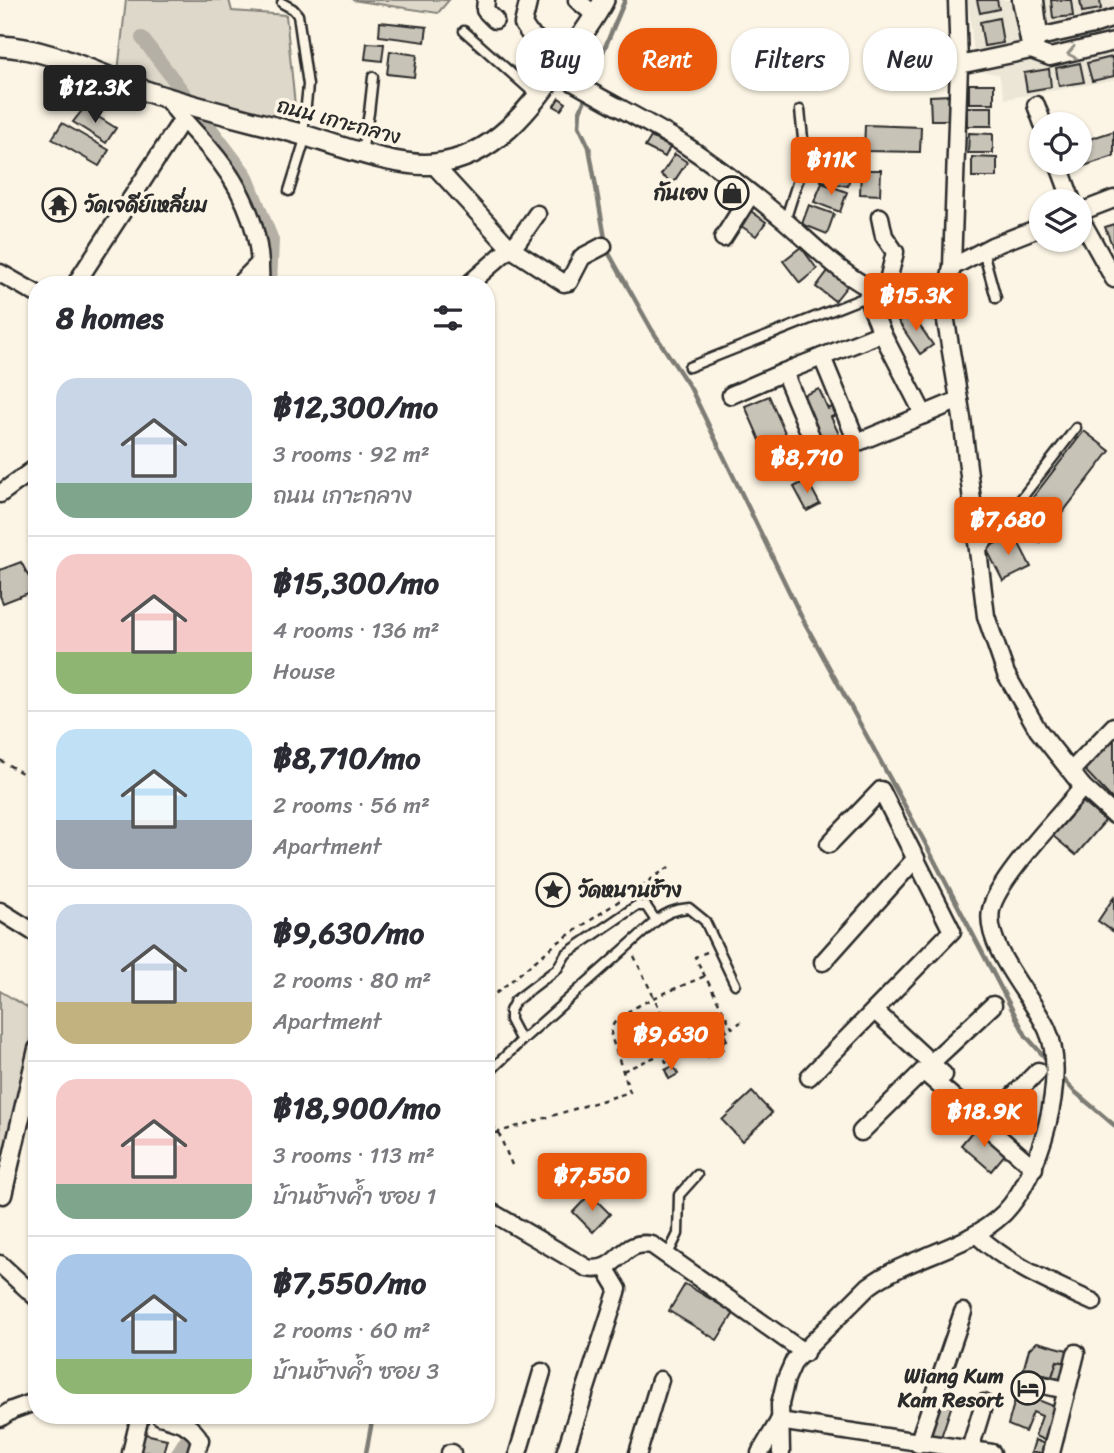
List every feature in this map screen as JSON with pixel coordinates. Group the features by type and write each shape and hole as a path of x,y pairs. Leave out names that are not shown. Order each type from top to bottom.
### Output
{"street":[{"path":"486,0 485,10 495,20"},
{"path":"576,0 600,8"},
{"path":"589,91 677,140 751,194 817,250 876,293 924,302 930,310 940,311 949,301 947,291 952,267 959,65 957,0"},
{"path":"1021,0 1035,43 1050,57 1114,42"},
{"path":"1034,0 1035,43"},
{"path":"526,28 523,24 528,3"},
{"name":"ถนน เกาะกลาง","path":"588,28 600,8"},
{"path":"959,65 1114,18"},
{"name":"ถนน เกาะกลาง","path":"0,46 37,51 167,99 413,164 456,160 492,142 510,128 542,91"},
{"path":"167,99 182,120 210,149 240,191 258,237 260,276"},
{"path":"1036,105 1039,112"},
{"path":"81,276 182,120"},
{"path":"433,164 510,248 566,283 582,257 603,246"},
{"path":"723,238 751,194"},
{"path":"1092,207 1114,199"},
{"path":"478,276 518,241 537,214"},
{"path":"880,216 884,236 895,252 876,293 882,333 924,415"},
{"path":"952,267 983,250 1029,232"},
{"path":"1092,240 1114,279"},
{"path":"247,276 260,263"},
{"path":"0,273 28,289"},
{"path":"924,302 926,292 933,287 938,286 947,291"},
{"path":"944,309 959,400 986,616 1006,674 1038,730 1083,787 1114,815"},
{"path":"731,395 882,333"},
{"path":"822,357 857,442"},
{"path":"785,372 820,458 959,400"},
{"path":"0,494 28,474"},
{"path":"1071,771 1114,726"},
{"path":"781,1453 780,1404 786,1379 794,1362 883,1275 959,1244 992,1224 1018,1197 1035,1163 1048,1122 1054,1049 1046,1026 995,942 990,912 1002,885 1083,787"},
{"path":"809,1077 952,931 881,790 829,845"},
{"path":"823,962 916,858"},
{"path":"0,911 28,928"},
{"path":"931,1063 993,1006"},
{"path":"874,1011 992,1117 1035,1163"},
{"path":"861,1132 923,1071 1035,1163"},
{"path":"992,1117 1038,1071"},
{"path":"3,1195 28,1088"},
{"path":"495,1214 587,1268 597,1270 606,1269 637,1243 652,1245 805,1353"},
{"path":"976,1234 990,1248 1093,1302"},
{"path":"0,1264 28,1290"},
{"path":"565,1453 618,1289 606,1269"},
{"path":"918,1444 963,1312"},
{"path":"1051,1453 1076,1353"},
{"path":"517,1453 542,1372"},
{"path":"638,1453 660,1380"},
{"path":"1043,1385 1066,1390"},
{"path":"970,1449 984,1403"},
{"path":"0,1418 28,1404"},
{"path":"779,1421 939,1449 970,1449 992,1453"},
{"path":"760,1453 779,1421"},
{"path":"131,1453 138,1424"},
{"path":"187,1424 200,1440 196,1453"}],"lane":[{"path":"282,3 298,15 308,85 304,136 289,191"},
{"path":"464,31 537,96"},
{"path":"362,152 373,77"},
{"path":"785,221 805,158 800,110"},
{"path":"983,250 996,298"},
{"path":"689,367 876,293"},
{"path":"978,554 1076,428"},
{"path":"521,1041 510,1020 510,1011 515,1001 557,969 566,954 636,906 646,906 656,921"},
{"path":"495,1066 656,921 678,908 689,908 705,921 735,984"},
{"path":"667,1256 678,1234 679,1195 696,1175"}],"path":[{"path":"0,760 28,777"},
{"path":"495,994 557,943 672,865"},
{"path":"629,946 662,1014"},
{"path":"717,947 695,957 732,1028 741,1022"},
{"path":"495,1136 630,1092 611,1035 612,1026 634,1007 705,976"},
{"path":"723,1024 728,1021"},
{"path":"652,1032 669,1068"},
{"path":"623,1071 668,1051"},
{"path":"495,1130 512,1166"}],"shaded area":[{"path":"126,0 229,0 232,11 286,15 297,126 118,72"},
{"path":"352,0 449,0 438,13"},
{"path":"968,0 1114,0 1114,80 1005,99 999,74 976,71"},
{"path":"0,991 28,1008 28,1054 0,1181"}],"building":[{"path":"977,0 997,0 999,9 980,13"},
{"path":"1051,0 1071,0 1073,16 1053,18"},
{"path":"1080,0 1100,0 1101,9 1082,12"},
{"path":"999,18 1003,43 984,46 980,22"},
{"path":"380,22 427,27 425,42 379,36"},
{"path":"367,43 384,44 382,61 365,59"},
{"path":"390,51 417,55 414,77 387,74"},
{"path":"1112,57 1114,76 1092,81 1087,63"},
{"path":"1080,63 1084,82 1059,86 1056,68"},
{"path":"1049,69 1051,87 1027,91 1024,73"},
{"path":"969,84 994,84 994,103 969,103"},
{"path":"950,95 950,120 931,120 930,96"},
{"path":"559,98 566,103 561,110 554,106"},
{"path":"967,107 992,107 992,126 967,126"},
{"path":"84,108 116,128 106,143 73,122"},
{"path":"62,123 109,150 99,166 52,139"},
{"path":"865,125 921,127 920,152 864,151"},
{"path":"1114,131 1114,156 1092,163 1092,138"},
{"path":"969,133 993,134 993,153 968,153"},
{"path":"651,137 670,147 665,157 645,147"},
{"path":"675,154 687,162 673,183 661,175"},
{"path":"972,157 997,158 997,177 972,177"},
{"path":"826,160 852,166 848,186 821,181"},
{"path":"861,170 881,170 880,195 860,194"},
{"path":"822,183 847,192 840,212 814,202"},
{"path":"732,187 744,194 732,211 720,204"},
{"path":"809,205 834,214 827,234 802,224"},
{"path":"748,209 766,222 756,236 738,224"},
{"path":"1114,224 1114,250 1105,227"},
{"path":"801,247 817,269 800,283 783,261"},
{"path":"828,271 847,286 835,301 816,287"},
{"path":"911,313 933,345 920,354 898,321"},
{"path":"819,389 828,409 832,407 836,415 831,417 843,443 822,452 799,397"},
{"path":"769,396 793,451 769,461 745,406"},
{"path":"1084,431 1110,451 1040,542 1014,522"},
{"path":"807,480 820,504 807,511 794,487"},
{"path":"1014,534 1031,567 1003,581 986,548"},
{"path":"21,562 28,575 28,593 3,603 0,596 0,570"},
{"path":"1114,738 1114,801 1082,767"},
{"path":"1083,802 1105,821 1076,855 1053,836"},
{"path":"1114,897 1114,932 1098,921"},
{"path":"667,1012 678,1035 681,1035 688,1032 685,1025 713,1012 717,1020 721,1019 727,1031 723,1032 727,1040 720,1043 723,1049 708,1057 705,1051 699,1053 695,1047 673,1061 663,1041 667,1040 656,1017"},
{"path":"652,1021 657,1030 648,1034 643,1025"},
{"path":"673,1066 678,1074 669,1079 665,1070"},
{"path":"752,1092 772,1113 742,1141 722,1120"},
{"path":"976,1127 1007,1152 991,1171 961,1145"},
{"path":"590,1194 610,1214 593,1232 573,1212"},
{"path":"685,1284 734,1313 717,1340 669,1311"},
{"name":"Wiang Kum Kam Resort","path":"1037,1342 1075,1352 1072,1364 1057,1361 1052,1377 1040,1374 1033,1398 1061,1409 1053,1444 1035,1436 1042,1416 1033,1412 1025,1432 1008,1425 1029,1349"},
{"path":"1057,1361 1066,1363 1061,1380 1052,1377"},
{"path":"939,1387 956,1393 940,1440 923,1433"},
{"path":"145,1434 167,1439 163,1453 140,1452"},
{"path":"1035,1440 1050,1446 1048,1453 1031,1453"}],"waterway":[{"path":"604,50 625,0"},
{"path":"142,38 246,175 272,240 270,276"},
{"path":"587,95 580,111 579,126 589,147 607,250 652,330 691,389 801,616 922,837 1026,1036 1049,1062"},
{"path":"1059,1074 1074,1091 1114,1125"},
{"path":"178,1453 188,1437 188,1424"},
{"path":"366,1453 371,1424"}],"place":[{"name":"กันเอง","path":"732,193"},
{"name":"วัดเจดีย์เหลี่ยม","path":"59,205"},
{"name":"วัดหนานช้าง","path":"553,890"},
{"name":"Wiang Kum Kam Resort","path":"1028,1388"}]}
